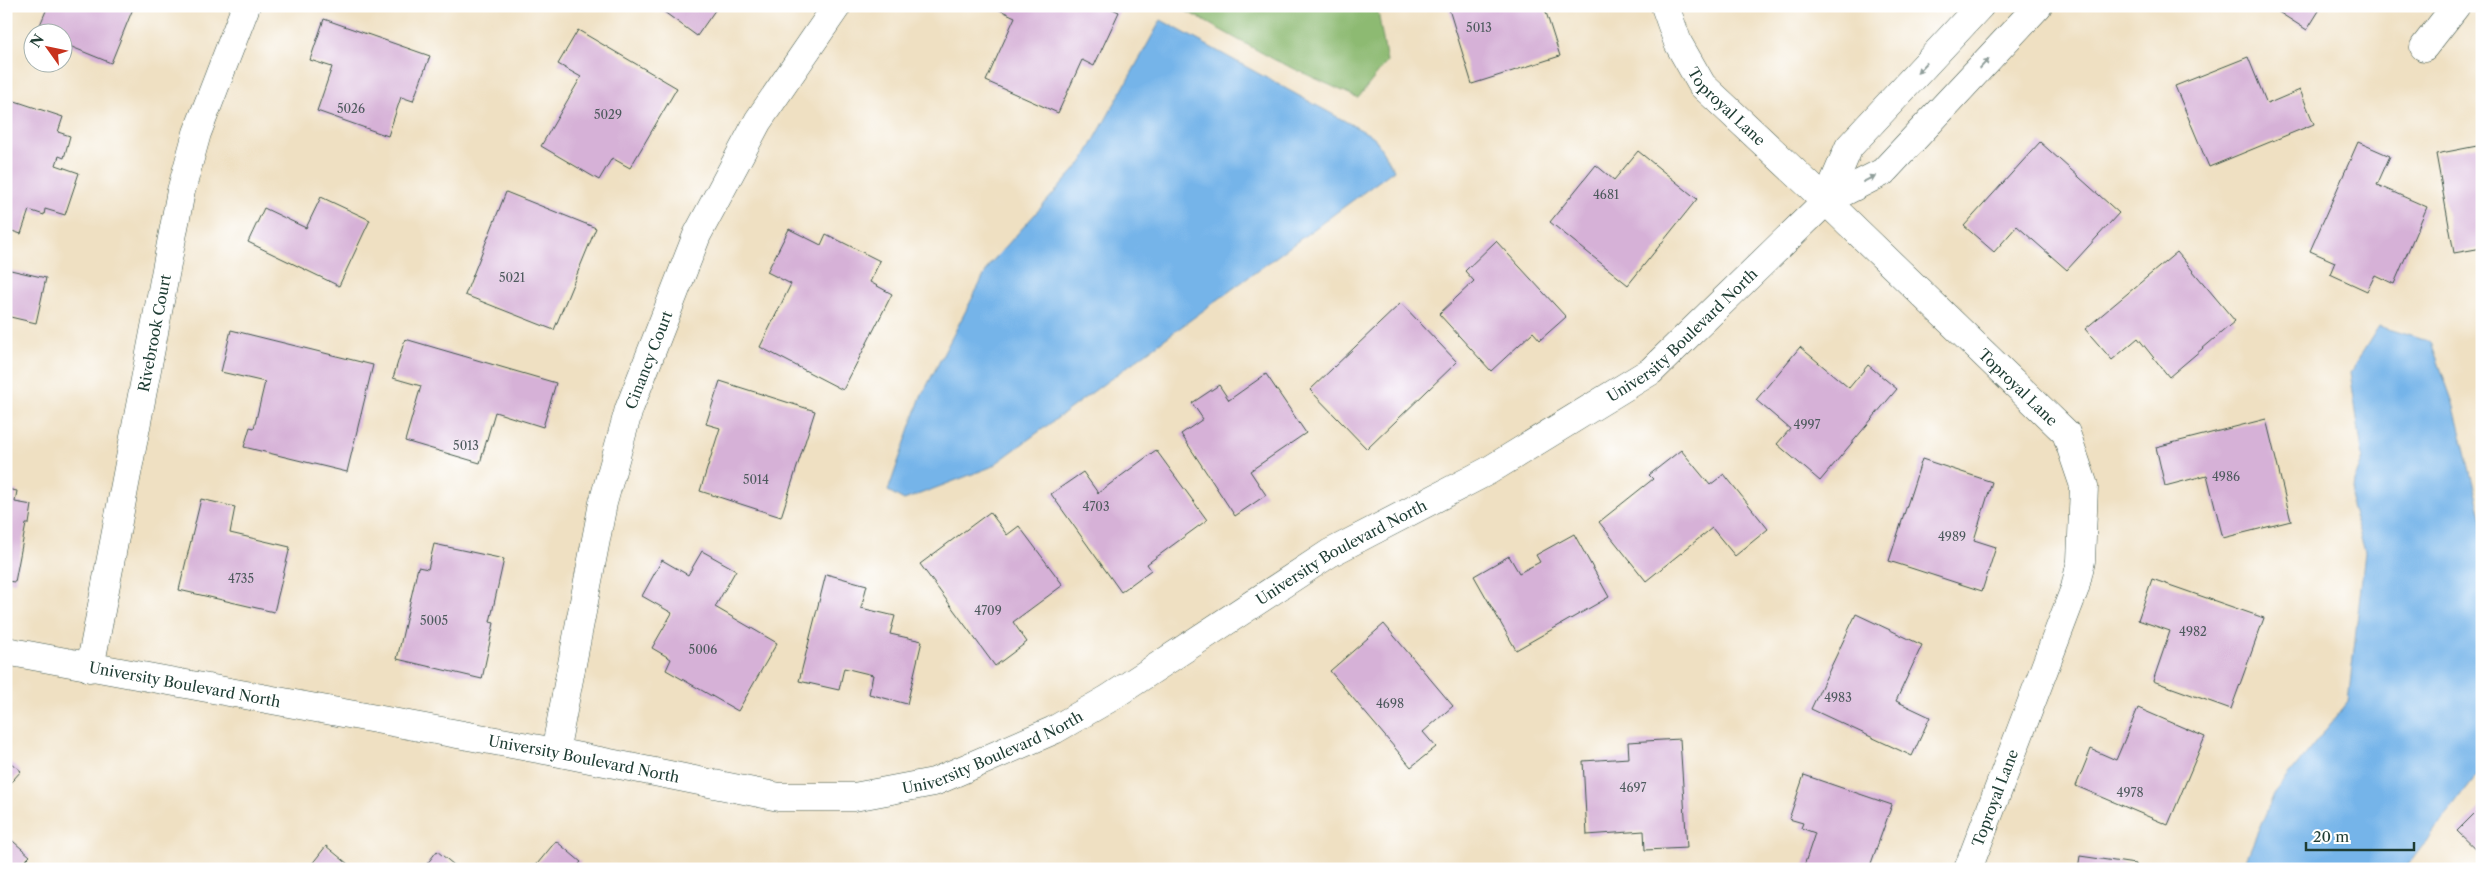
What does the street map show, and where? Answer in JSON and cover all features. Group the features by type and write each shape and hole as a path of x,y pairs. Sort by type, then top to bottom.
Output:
{"street":[{"name":"Rivebrook Court","path":"90,668 182,191 197,133 246,6"},
{"name":"Cinancy Court","path":"555,752 603,503 629,409 697,235 758,121 838,6"},
{"name":"Toproyal Lane","path":"1665,6 1678,43 1702,85 1826,201 2066,433 2084,486 2082,561 2075,588 1968,869"},
{"name":"University Boulevard North","path":"1826,201 1849,147 1980,6"},
{"name":"University Boulevard North","path":"6,651 90,668 555,752 779,797 854,797 934,782 1054,730 1092,708 1330,553 1488,471 1651,371 1826,201 1883,172 2038,6"},
{"path":"2424,47 2456,6"}],"green space":[{"path":"1177,6 1377,6 1387,62 1358,98 1275,60"}],"water":[{"path":"1161,20 1374,137 1394,170 991,467 904,500 888,491 920,399 990,264 1082,162"},
{"path":"2379,326 2431,342 2453,403 2482,520 2482,768 2405,869 2242,869 2274,794 2348,702 2365,551 2351,507 2354,481 2363,458 2350,372"}],"building":[{"path":"48,6 134,6 111,63 72,47 72,22 41,22"},
{"path":"656,6 718,6 697,36"},
{"path":"991,6 1106,6 1119,12 1094,66 1082,60 1058,113 986,81 1015,17"},
{"path":"1448,6 1544,6 1560,56 1472,84"},
{"path":"2269,6 2322,6 2307,30"},
{"path":"324,19 430,56 413,101 401,97 388,136 317,111 332,67 310,60"},
{"path":"578,30 677,88 630,168 612,158 599,180 541,146 581,77 558,64"},
{"path":"2248,57 2267,104 2300,90 2314,124 2209,167 2175,86"},
{"path":"6,98 63,117 58,132 70,136 64,158 59,156 56,165 79,173 65,215 45,209 44,215 29,210 21,234 6,229"},
{"path":"2040,142 2119,213 2067,270 2017,226 1994,252 1964,226"},
{"path":"2358,142 2390,156 2377,185 2427,207 2394,284 2375,275 2367,291 2330,274 2335,262 2310,251"},
{"path":"2477,146 2482,164 2482,248 2454,253 2436,154"},
{"path":"1638,151 1697,199 1628,285 1550,222 1596,165 1614,180"},
{"path":"506,192 596,228 554,330 465,295"},
{"path":"321,197 370,220 339,286 248,242 264,208 306,228"},
{"path":"789,229 821,245 826,234 880,261 870,282 892,294 843,390 760,347 791,284 767,272"},
{"path":"1496,241 1566,317 1540,340 1533,332 1491,371 1439,314 1474,281 1465,271"},
{"path":"2177,252 2235,321 2169,377 2138,338 2112,360 2085,329"},
{"path":"6,269 46,278 36,323 6,316"},
{"path":"1401,303 1457,362 1367,449 1310,390"},
{"path":"231,330 373,365 347,472 244,447 250,427 254,428 265,382 221,372"},
{"path":"405,339 556,383 543,427 495,412 480,463 405,441 421,386 393,378"},
{"path":"1800,347 1849,388 1868,365 1897,389 1820,481 1777,444 1790,429 1756,400"},
{"path":"1266,374 1306,433 1250,471 1266,495 1235,516 1181,434 1203,419 1192,403 1219,385 1229,400"},
{"path":"720,381 815,411 781,517 700,491 720,428 706,424"},
{"path":"2266,419 2291,521 2223,538 2207,475 2165,486 2156,447"},
{"path":"1156,450 1207,520 1147,564 1151,570 1121,592 1051,494 1083,472 1098,493"},
{"path":"1681,450 1710,485 1724,474 1768,529 1735,556 1712,528 1646,581 1599,522 1653,479 1649,475"},
{"path":"1922,459 1992,482 1974,540 1996,547 1982,591 1889,561"},
{"path":"6,489 17,491 15,502 32,505 29,524 26,524 15,582 6,581"},
{"path":"201,499 235,507 230,533 290,547 274,612 179,590"},
{"path":"990,512 1007,535 1019,526 1063,585 1013,622 1027,642 995,666 920,564"},
{"path":"1574,534 1609,597 1516,650 1474,576 1509,556 1519,573 1540,562 1536,555"},
{"path":"434,544 504,559 490,622 494,623 482,679 397,659 418,567 428,569"},
{"path":"702,551 736,570 715,607 777,643 738,711 666,670 671,659 652,648 672,613 642,596 662,560 688,575"},
{"path":"826,574 867,585 861,608 895,616 890,634 922,641 907,704 869,694 873,675 844,668 839,690 799,681"},
{"path":"2152,579 2264,618 2231,709 2153,681 2170,631 2138,620"},
{"path":"1856,614 1922,645 1896,701 1930,717 1912,756 1811,709"},
{"path":"1384,624 1453,706 1423,732 1436,747 1411,767 1330,671"},
{"path":"2138,708 2205,737 2168,825 2076,786 2091,749 2116,760"},
{"path":"1680,739 1687,848 1645,850 1644,831 1587,835 1583,761 1629,758 1628,742"},
{"path":"6,759 21,771 6,788"},
{"path":"1804,775 1892,805 1869,869 1803,869 1815,833 1801,828 1803,823 1789,819"},
{"path":"2482,806 2482,855 2457,831"},
{"path":"6,835 30,856 19,867 21,869 6,869"},
{"path":"556,841 581,862 575,869 533,869"},
{"path":"326,846 354,869 308,869"},
{"path":"437,851 459,869 423,869"},
{"path":"2080,856 2135,864 2135,869 2078,869"}]}
